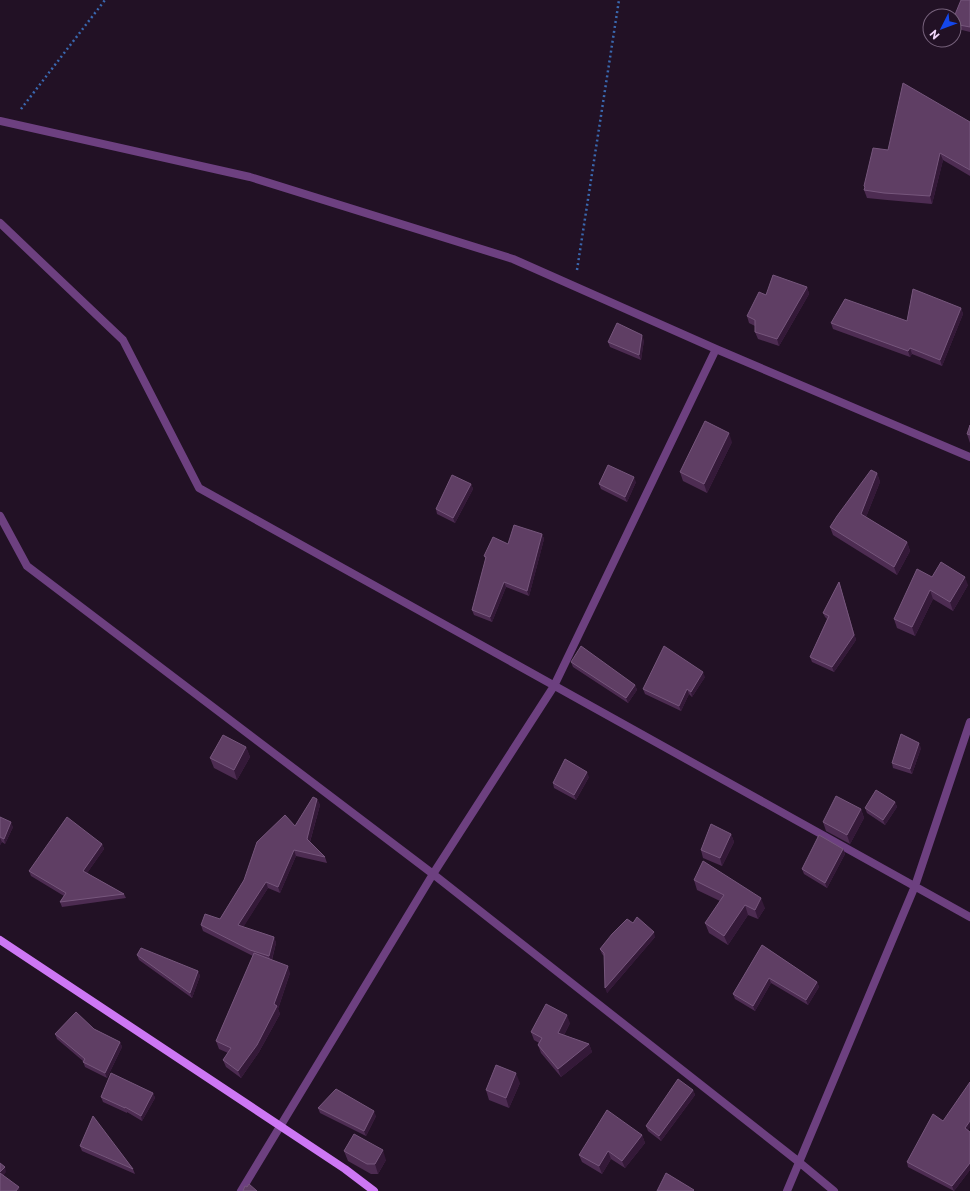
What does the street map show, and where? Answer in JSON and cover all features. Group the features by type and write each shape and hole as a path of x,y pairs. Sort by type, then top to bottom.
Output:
{"main road":[{"path":"0,940 345,1169 374,1191"}],"street":[{"path":"0,121 250,177 513,259 716,350 970,457"},
{"path":"0,223 123,340 199,488 970,917"},
{"path":"241,1191 433,874 554,686 716,350"},
{"path":"0,516 27,566 433,874 834,1191"},
{"path":"787,1191 915,886 970,722"}],"path":[{"path":"10,124 105,0"},
{"path":"574,286 619,0"}],"building":[{"path":"961,0 970,0 970,27 962,26 962,8 958,8"},
{"path":"903,83 970,122 970,170 940,153 930,196 864,190 873,148 888,150"},
{"path":"773,275 807,287 777,339 755,332 755,320 747,316 759,292 766,295"},
{"path":"913,289 961,308 940,360 910,348 908,351 831,323 845,299 907,321"},
{"path":"617,323 642,335 639,355 608,342"},
{"path":"705,421 729,433 704,484 680,472"},
{"path":"970,425 970,435 967,434"},
{"path":"608,465 634,477 625,497 599,484"},
{"path":"871,470 877,473 861,514 907,542 894,567 830,527"},
{"path":"452,475 471,484 453,518 436,509"},
{"path":"514,525 542,534 527,591 504,582 490,617 472,610 486,557 484,556 493,537 508,544"},
{"path":"941,562 965,577 950,602 930,590 912,627 894,619 917,569 932,577"},
{"path":"839,582 854,635 832,667 810,657 829,616 823,613"},
{"path":"581,646 635,685 626,698 571,662"},
{"path":"664,646 703,672 691,692 687,689 679,706 643,689"},
{"path":"901,734 919,743 910,769 892,763"},
{"path":"223,735 246,747 234,770 210,758"},
{"path":"565,759 587,772 574,795 553,783"},
{"path":"876,790 895,802 883,820 865,808"},
{"path":"836,796 861,809 847,835 823,822"},
{"path":"313,797 317,799 307,839 325,857 294,850 278,887 266,882 238,925 274,937 269,956 250,950 201,925 205,914 220,919 244,880 257,842 285,815 295,826"},
{"path":"0,817 11,822 4,839 0,837"},
{"path":"67,817 102,844 83,871 124,894 60,902 66,893 29,871"},
{"path":"711,824 731,834 720,858 701,850"},
{"path":"819,835 843,849 825,883 802,869"},
{"path":"703,861 761,898 755,910 745,905 724,936 705,923 724,895 694,880"},
{"path":"637,917 654,932 605,988 604,953 600,949 627,919 633,923"},
{"path":"762,945 817,982 806,1000 769,978 753,1006 733,994"},
{"path":"141,948 198,971 190,993 137,955"},
{"path":"254,953 288,966 274,1004 277,1006 257,1045 238,1071 223,1060 231,1048 216,1041"},
{"path":"546,1004 567,1015 558,1033 589,1044 558,1069 538,1045 542,1038 531,1032"},
{"path":"76,1012 94,1029 120,1042 105,1073 83,1062 85,1059 55,1034"},
{"path":"496,1065 516,1073 506,1098 486,1090"},
{"path":"111,1073 153,1093 141,1116 125,1107 101,1097"},
{"path":"678,1079 693,1090 659,1136 646,1126"},
{"path":"970,1082 970,1121 965,1128 970,1132 970,1163 952,1186 907,1162 933,1114 943,1121"},
{"path":"336,1089 374,1111 364,1131 318,1108"},
{"path":"607,1110 642,1135 622,1161 608,1151 599,1166 579,1155"},
{"path":"93,1116 133,1169 80,1146"},
{"path":"354,1134 383,1150 375,1164 367,1164 344,1151"},
{"path":"0,1163 5,1167 0,1172"},
{"path":"0,1173 19,1187 16,1191 0,1191"},
{"path":"666,1173 694,1190 657,1191"},
{"path":"249,1184 257,1191 243,1191 245,1186 247,1187"}]}
